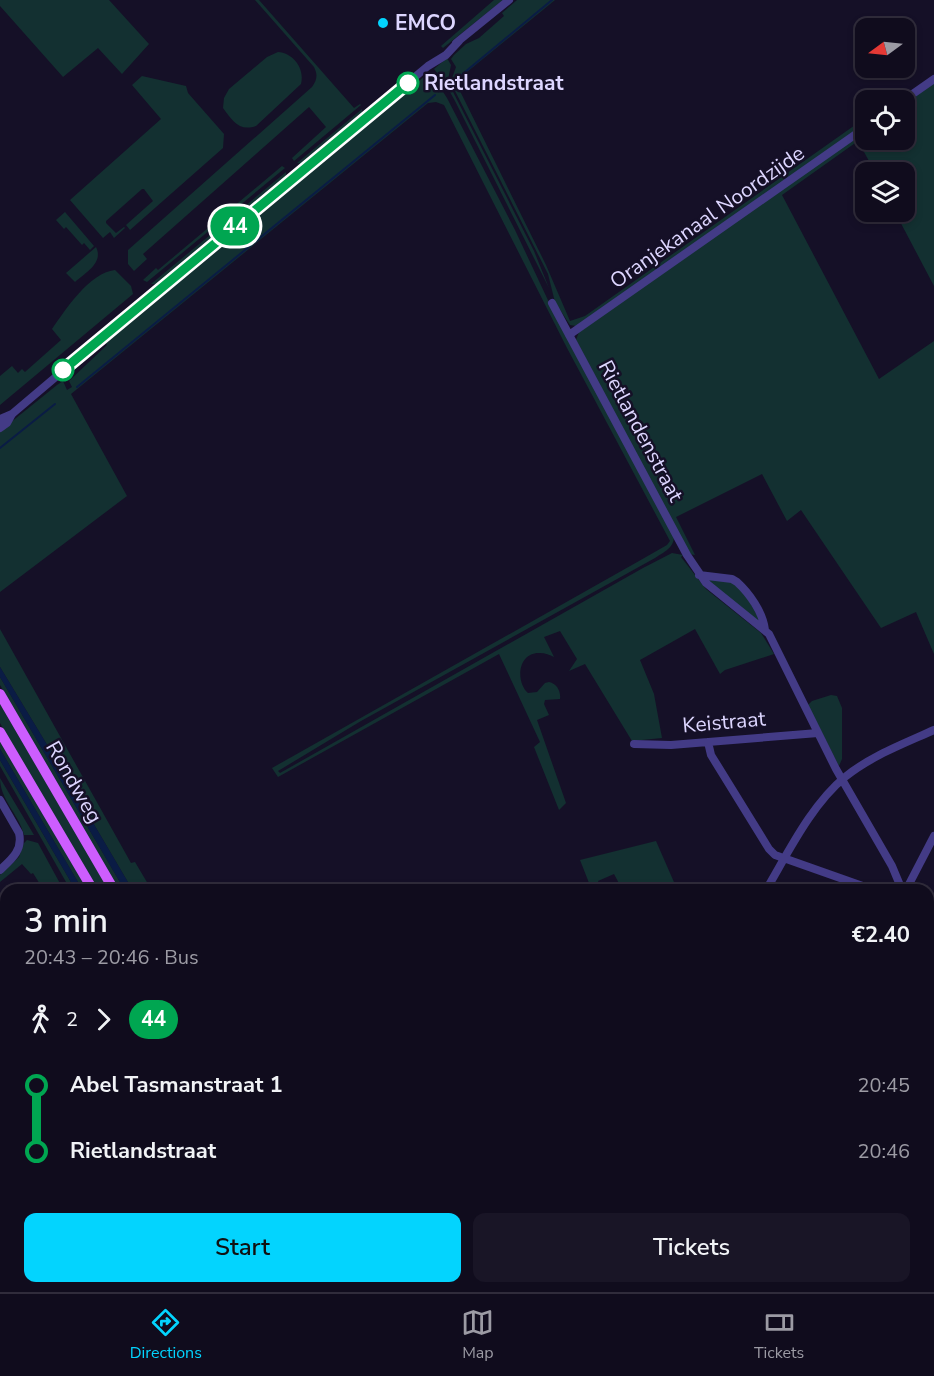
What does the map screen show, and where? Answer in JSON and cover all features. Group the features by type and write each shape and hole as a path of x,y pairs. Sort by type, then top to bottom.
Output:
{"main road":[{"name":"Rondweg","path":"0,694 111,884"},
{"name":"Rondweg","path":"0,732 89,884"}],"street":[{"path":"0,419 12,414 432,63 453,49 459,41 509,0"},
{"path":"915,92 934,79"},
{"name":"Oranjekanaal Noordzijde","path":"569,335 855,135"},
{"name":"Rietlandenstraat","path":"552,303 699,574 717,593 765,630 772,640 818,733 901,884"},
{"path":"0,428 7,423 12,414"},
{"name":"Rietlandenstraat","path":"699,574 732,579 737,582 757,608 765,630"},
{"path":"769,884 820,802 843,779 878,756 934,730"},
{"name":"Keistraat","path":"634,744 671,745 818,733"},
{"path":"708,742 711,755 769,849 775,855 857,884"},
{"path":"0,800 19,833 20,846 15,856 0,870"},
{"path":"907,884 934,836"}],"green space":[{"path":"0,0 109,0 149,44 122,74 98,48 63,77 0,6"},
{"path":"255,0 259,0 354,108 361,105 294,161 292,158 326,127 309,107 143,254 147,259 134,271 128,264 128,250 315,82 314,67"},
{"path":"494,0 503,0 443,48 441,46"},
{"path":"517,0 555,0 467,72 460,79 458,87 546,265 570,321 585,316 855,125 855,132 576,326 570,325 555,302 548,274 451,81 456,67 451,59 454,55 466,44 479,38 504,16 502,13"},
{"path":"278,52 288,55 297,62 301,72 301,84 256,126 245,127 236,124 223,108 224,98 229,89 267,57"},
{"path":"447,58 451,65 449,84 534,251 549,288 455,101 434,69"},
{"path":"430,72 447,98 515,230 554,313 674,536 674,540 668,549 655,558 361,721 278,771 280,773 643,568 672,553 683,555 681,557 706,589 761,633 774,654 725,670 720,674 695,629 640,660 654,694 662,738 632,741 585,664 569,671 577,659 560,631 544,637 554,657 540,653 527,657 523,662 520,675 521,682 528,693 537,692 549,682 558,688 560,693 560,699 545,700 544,704 549,715 537,720 566,803 559,810 534,747 540,742 499,654 278,777 272,768 639,561 670,541 567,348 444,105 436,102 428,103 71,394 127,496 0,592 0,431 63,381 67,390 72,387 69,381 107,345 104,341 108,337"},
{"path":"142,76 186,86 188,93 224,134 223,148 130,230 126,225 153,201 142,189 106,221 116,233 125,228 114,238 110,232 103,238 70,200 161,119 132,85"},
{"path":"934,81 934,286 900,222 915,222 915,162 870,162 863,150 915,150 915,95"},
{"path":"362,109 362,115 303,164 297,163"},
{"path":"855,136 855,143 782,195 879,379 934,341 934,654 916,612 881,628 801,510 787,521 762,474 676,517 695,555 689,554 576,340 579,332"},
{"path":"282,166 285,168 147,282 143,280 156,268 158,270"},
{"path":"286,172 286,178 158,284 151,284"},
{"path":"65,212 94,246 90,250 56,220"},
{"path":"96,247 98,258 96,263 75,282 66,273"},
{"path":"115,270 131,286 133,294 0,405 0,376 12,366 18,373 22,369 25,372 61,340 52,329 71,302 96,278"},
{"path":"705,577 729,580 744,591 761,623 718,590"},
{"path":"0,629 131,863 135,862 148,884 129,884 0,667"},
{"path":"0,677 121,884 115,884 0,685"},
{"path":"831,695 837,696 842,708 842,759 839,766 808,705 812,701"},
{"path":"0,704 106,884 94,884 0,723"},
{"path":"0,741 84,884 79,884 0,749"},
{"path":"0,760 72,884 67,884 0,766"},
{"path":"0,778 34,835 24,835 3,793"},
{"path":"27,840 38,843 60,884 40,884 33,873 31,874 22,864 0,882 0,875 19,857"},
{"path":"656,841 675,884 619,884 614,874 598,881 599,884 589,884 580,860"}],"water":[{"path":"0,667 129,884 121,884 0,677"},
{"path":"0,749 79,884 72,884 0,760"}],"waterway":[{"path":"459,77 552,0"},
{"path":"77,387 435,95"},
{"path":"0,448 55,404"}],"bus line":[{"name":"44","path":"63,370 408,83"}],"place":[{"name":"EMCO","path":"383,23"},
{"name":"Rietlandstraat","path":"408,83"}]}
